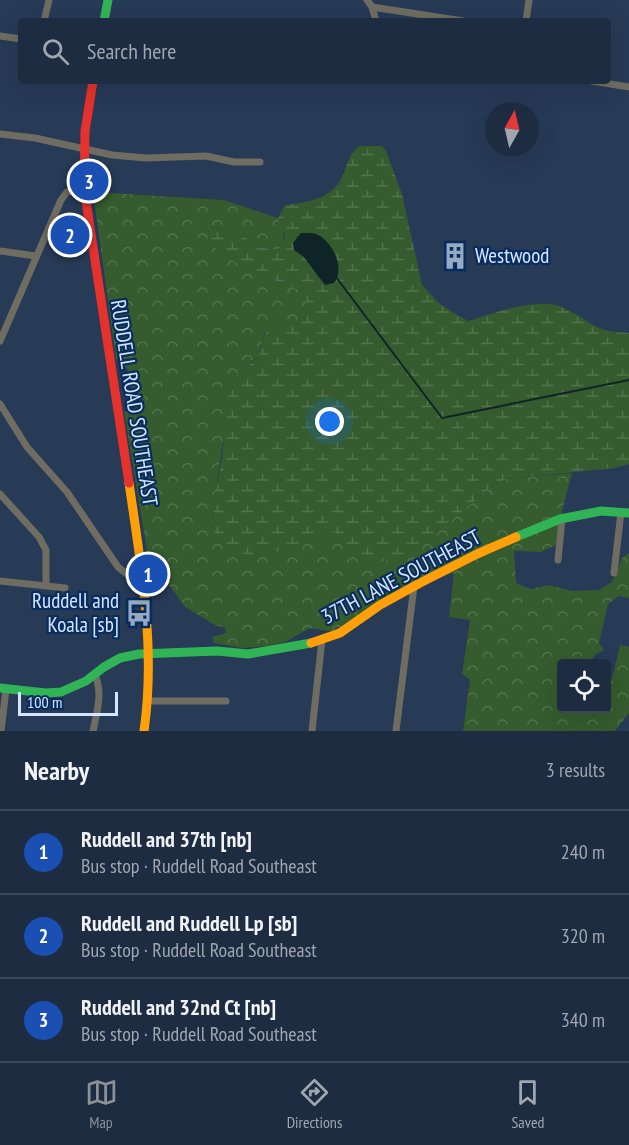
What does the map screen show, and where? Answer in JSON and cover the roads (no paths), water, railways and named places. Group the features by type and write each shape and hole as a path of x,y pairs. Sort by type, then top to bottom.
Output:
{"main road":[{"path":"105,18 108,0"},
{"name":"RUDDELL ROAD SOUTHEAST","path":"93,84 84,150 84,188 148,620 149,701 144,731"},
{"name":"37TH LANE SOUTHEAST","path":"3,688 46,693 61,692 86,681 120,658 150,653 228,651 248,654 309,644 339,633 380,605 477,554 562,519 601,512 625,512"}],"street":[{"path":"46,18 49,0"},
{"path":"526,18 529,0"},
{"path":"375,18 370,3 448,18"},
{"path":"0,36 18,39"},
{"path":"610,84 629,87"},
{"path":"0,134 35,138 84,150 135,158 206,156 234,162 260,162"},
{"path":"0,341 64,194 84,188"},
{"path":"0,251 36,256"},
{"path":"0,404 27,447 67,492 118,567 128,575 143,576"},
{"path":"0,494 39,537 46,550 46,586"},
{"path":"614,573 625,512"},
{"path":"558,560 562,519"},
{"path":"0,582 65,588"},
{"path":"396,731 414,586"},
{"path":"312,731 322,640"},
{"path":"93,731 100,693 95,675"},
{"path":"1,731 3,688"},
{"path":"149,701 226,701"}],"waterway":[{"path":"336,277 442,418 629,380"}],"place":[{"name":"Ruddell and 32nd Ct [nb]","path":"89,181"},
{"name":"Ruddell and Ruddell Lp [sb]","path":"70,235"},
{"name":"Westwood","path":"455,256"},
{"name":"Ruddell and 37th [nb]","path":"148,574"},
{"name":"Ruddell and Koala [sb]","path":"139,613"}]}
